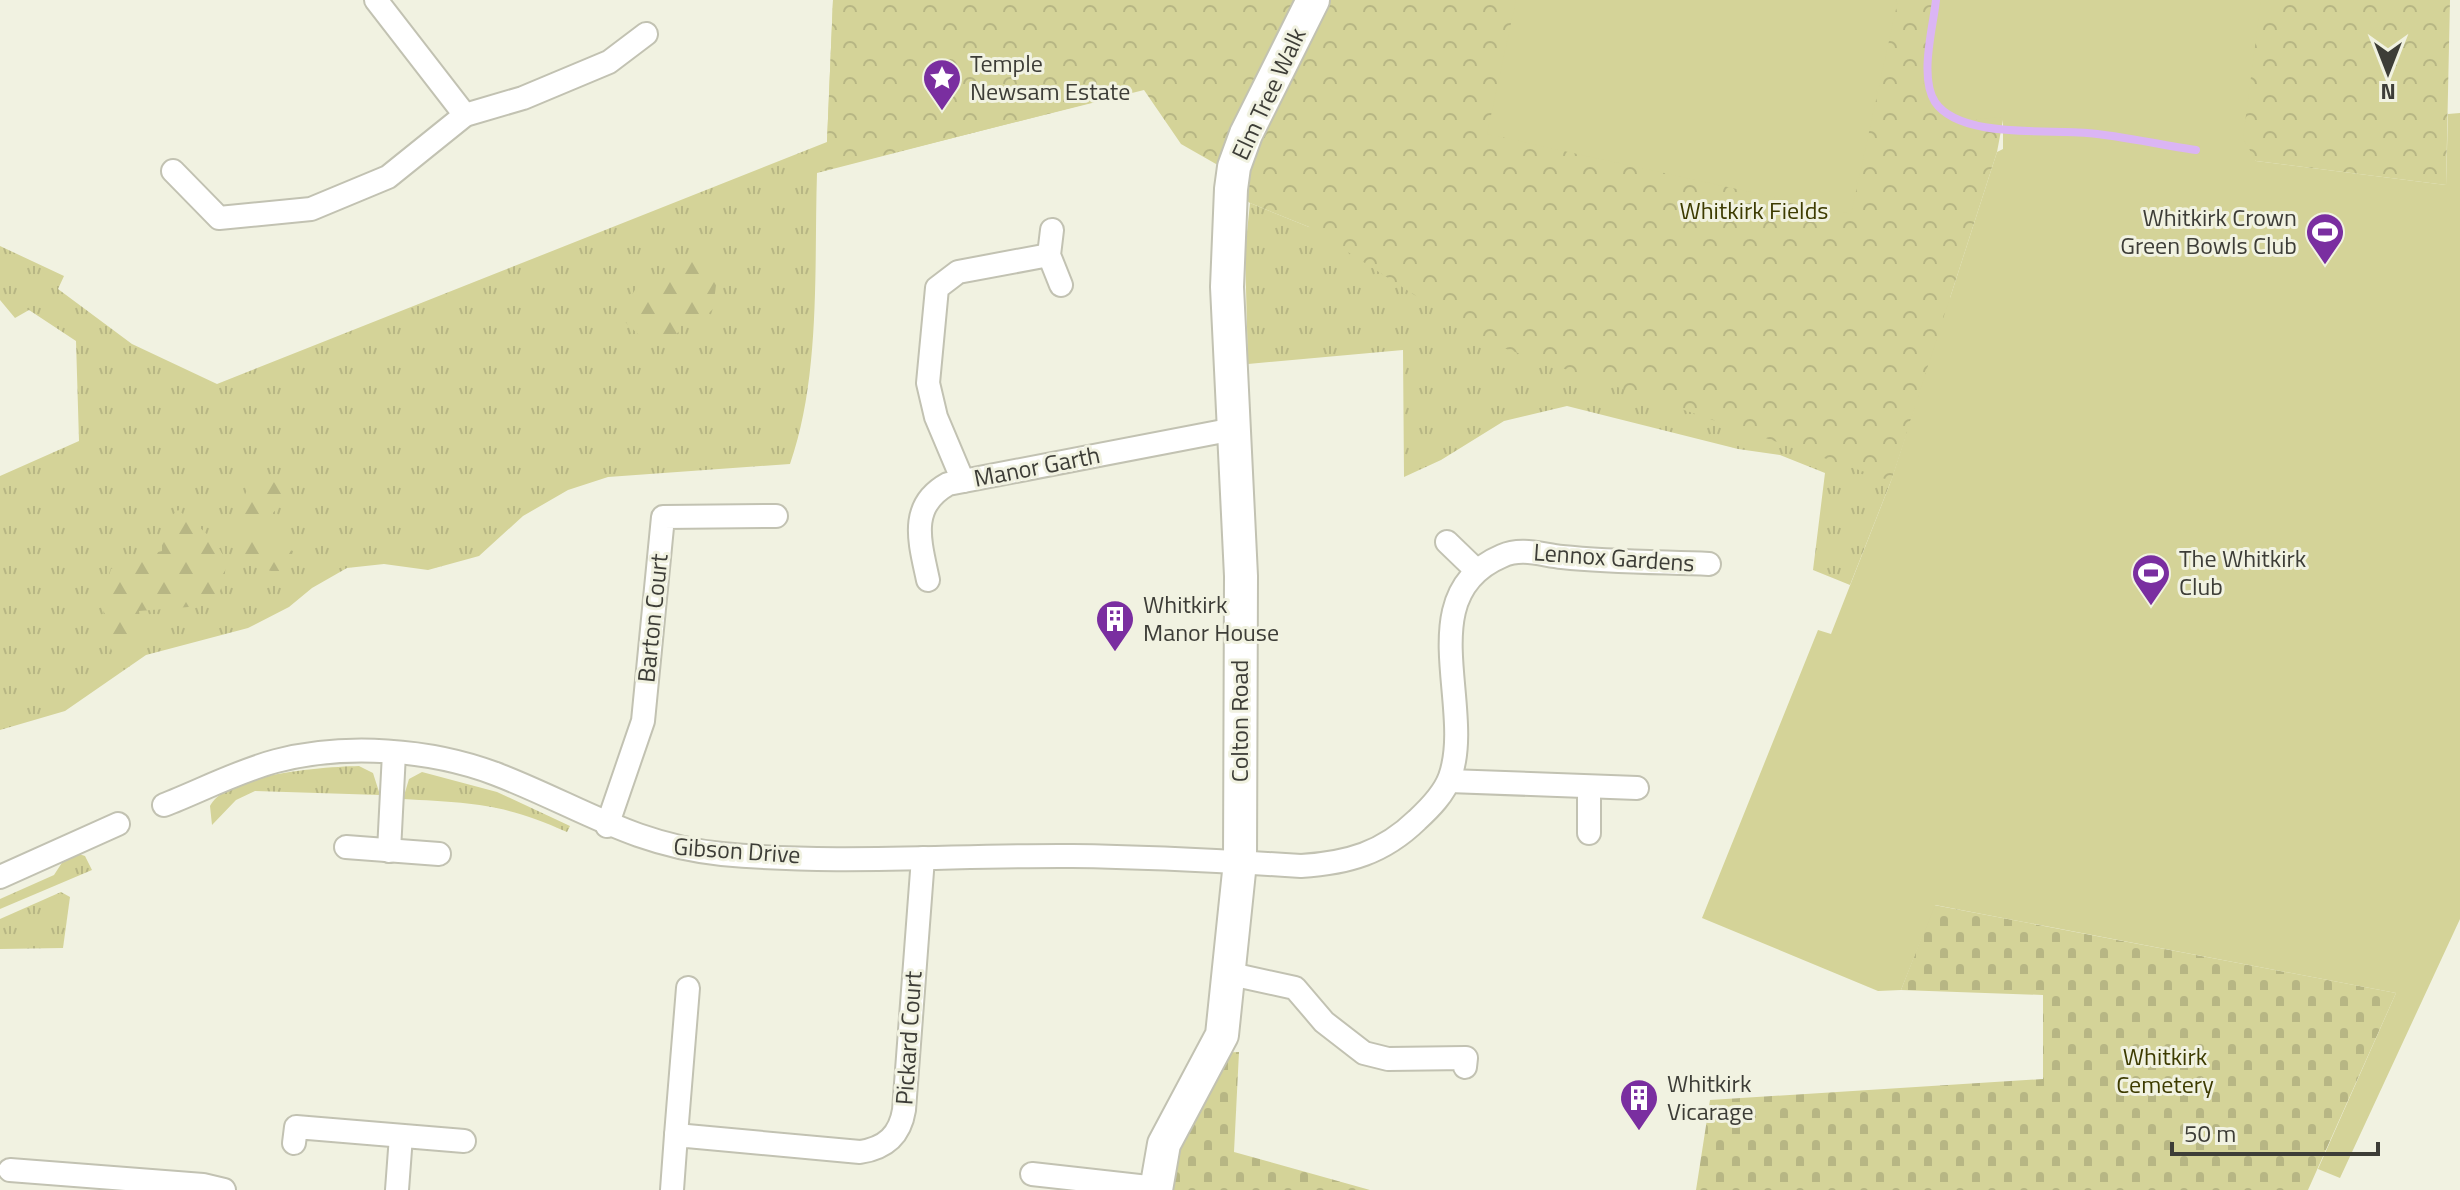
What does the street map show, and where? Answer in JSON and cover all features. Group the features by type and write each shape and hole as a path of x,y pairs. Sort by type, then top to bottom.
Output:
{"street":[{"path":"376,0 465,115"},
{"name":"Elm Tree Walk","path":"1231,189 1234,167 1246,134 1313,0"},
{"path":"173,171 219,218 311,209 388,177 465,115 523,98 609,62 646,34"},
{"name":"Colton Road","path":"1156,1189 1164,1144 1222,1035 1231,974 1240,862 1241,576 1227,287 1231,189"},
{"path":"1052,230 1049,255 1061,285"},
{"path":"963,481 936,417 928,383 937,288 958,272 1049,255"},
{"name":"Manor Garth","path":"928,580 918,527 920,513 936,490 963,481 1234,429"},
{"name":"Barton Court","path":"607,826 643,721 663,517 776,516"},
{"path":"1240,862 1301,866 1366,857 1405,832 1432,805 1449,781 1458,738 1450,634 1457,599 1476,570 1447,542"},
{"name":"Lennox Gardens","path":"1476,570 1503,555 1533,552 1561,557 1709,564"},
{"name":"Gibson Drive","path":"164,805 275,761 325,752 394,753 457,762 496,774 607,826 660,845 722,854 923,858 1073,856 1240,862"},
{"path":"389,851 394,753"},
{"path":"1449,781 1637,788"},
{"path":"1589,787 1589,833"},
{"path":"0,877 118,824"},
{"path":"346,847 439,854"},
{"name":"Pickard Court","path":"676,1135 860,1152 874,1150 895,1135 904,1110 923,858"},
{"path":"1231,974 1295,988 1333,1031 1364,1053 1388,1059 1466,1058 1465,1067"},
{"path":"672,1190 688,988"},
{"path":"294,1143 296,1127 464,1141"},
{"path":"397,1190 401,1136"},
{"path":"10,1170 92,1184 203,1185 224,1190"},
{"path":"1032,1174 1156,1189"}],"green space":[{"path":"833,0 1144,89 817,173 811,358 800,430 790,464 608,477 568,490 523,516 479,556 428,570 384,564 347,568 312,588 289,607 248,628 146,655 65,711 0,730 0,476 79,441 76,341 29,310 15,318 0,300 0,246 64,276 58,289 132,344 217,384 827,142"},
{"name":"Whitkirk Fields","path":"833,0 2450,0 2446,185 2256,161 2247,152 2006,104 1997,152 1891,481 1489,343 1309,227 1250,203 1231,189 1223,168 1181,144 1144,90 817,172 827,142"},
{"path":"1516,0 1898,0 1851,214 1487,134"},
{"name":"The Whitkirk Club","path":"1932,0 2261,0 2243,138 2256,161 2446,185 2448,114 2460,113 2460,919 2340,1178 2318,1169 2396,993 1935,905 1901,990 1878,991 1702,918 1818,630 1831,634 1891,481 1997,152 2003,149 2003,117 1978,119 1968,125 1929,103 1923,83"},
{"path":"1250,203 1309,227 1952,298 1891,481 1850,585 1813,570 1825,473 1780,455 1738,449 1567,406 1504,421 1441,460 1404,477 1403,350 1248,364 1245,251"},
{"path":"699,253 718,269 713,309 697,324 680,317 680,330 667,345 642,338 619,316 641,280 664,274 678,255"},
{"path":"252,478 273,480 286,499 270,516 264,541 293,551 287,571 271,571 242,563 239,520"},
{"path":"178,510 204,531 221,551 225,574 221,588 213,605 139,611 142,632 136,651 115,656 104,624 111,569 130,559 162,551 162,525"},
{"path":"359,766 373,773 380,795 255,791 236,800 212,825 210,806 220,795 236,786 278,774"},
{"path":"422,772 497,792 570,826 567,832 524,815 486,806 403,799 409,779"},
{"path":"76,853 85,856 92,870 0,909 0,899 54,875 65,858"},
{"path":"61,892 70,897 63,948 0,949 0,919"},
{"name":"Whitkirk Cemetery","path":"1934,905 2396,993 2308,1190 1696,1190 1710,1100 2043,1079 2043,995 1901,990"},
{"path":"1239,1052 1234,1152 1370,1190 1156,1190 1213,1053"}],"waterway":[{"path":"1936,0 1928,52 1928,79 1935,102 1947,114 1984,127 2101,134 2196,150"}],"place":[{"name":"Temple Newsam Estate","path":"942,112"},
{"name":"Whitkirk Crown Green Bowls Club","path":"2325,266"},
{"name":"The Whitkirk Club","path":"2151,607"},
{"name":"Whitkirk Manor House","path":"1115,653"},
{"name":"Whitkirk Vicarage","path":"1639,1132"}]}
